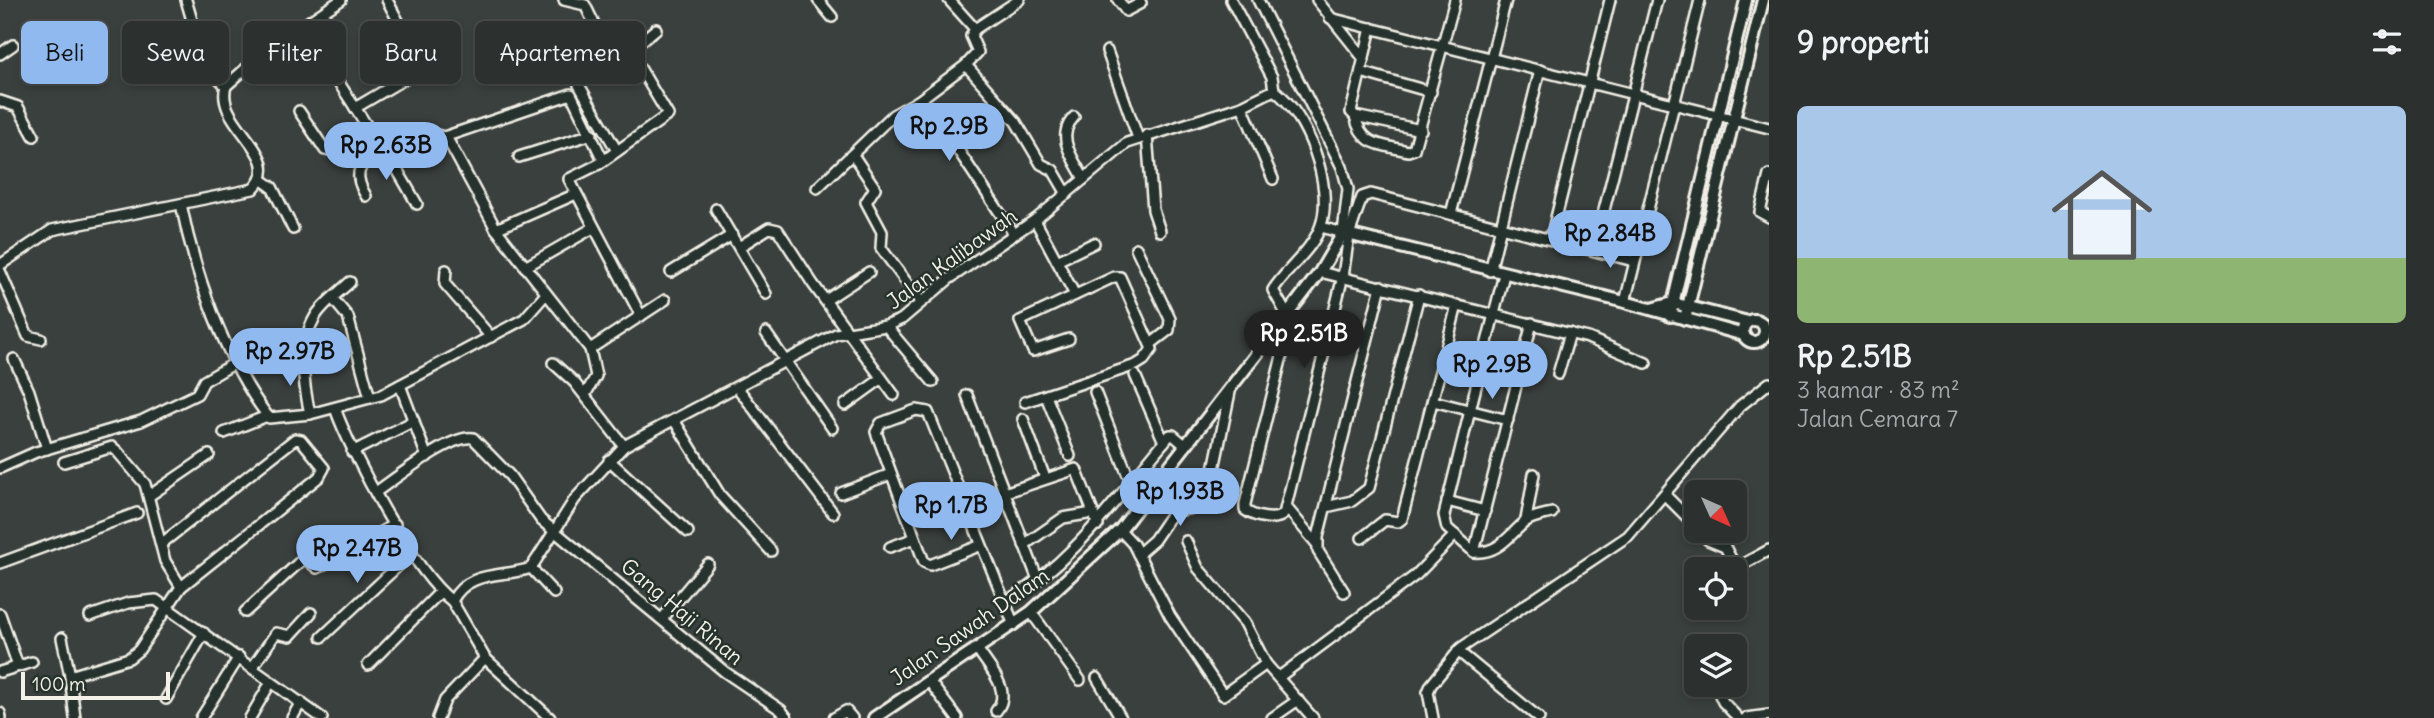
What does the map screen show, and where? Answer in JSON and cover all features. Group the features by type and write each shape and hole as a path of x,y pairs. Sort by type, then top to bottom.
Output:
{"street":[{"path":"187,0 202,53 211,73 226,86"},
{"path":"387,0 398,21"},
{"path":"564,0 584,5 592,21"},
{"path":"818,0 832,17"},
{"path":"949,0 975,29"},
{"path":"817,188 893,115 918,101 966,65 978,52 971,36 975,29 1019,0"},
{"path":"1118,0 1126,10 1141,3"},
{"path":"1231,0 1272,77 1274,90 1290,105 1322,168 1326,189 1324,228 1274,288 1273,294 1283,304 1287,315 1287,336 1244,508 1254,515 1280,518 1286,507 1343,276 1343,233 1348,189 1342,167 1258,0"},
{"path":"1317,0 1364,59"},
{"path":"1451,214 1506,0"},
{"path":"1551,238 1610,0"},
{"path":"1594,250 1657,0"},
{"path":"1625,302 1700,0"},
{"path":"1671,316 1746,0"},
{"path":"1685,319 1763,0"},
{"path":"309,21 337,1"},
{"path":"1371,28 1352,107 1358,132 1365,139 1408,151 1418,145 1444,47 1453,1"},
{"path":"1330,18 1769,128"},
{"path":"645,38 656,29"},
{"path":"0,54 13,45"},
{"path":"1107,51 1142,136 1153,210 1160,231"},
{"path":"966,65 1016,122 1041,164 1053,170 1067,194"},
{"path":"1491,265 1540,70"},
{"path":"0,265 52,230 253,189 262,180 265,171 259,154 229,112 223,95 226,86 243,71"},
{"path":"1361,72 1431,92"},
{"path":"640,316 593,228 570,177 603,160 668,114 645,76"},
{"path":"339,84 417,204"},
{"path":"355,108 396,84"},
{"path":"579,84 617,150"},
{"name":"Jalan Kalibawah","path":"531,568 575,499 624,446 846,330 886,326 902,319 921,302 1035,220 1113,152 1142,136 1242,106 1274,90"},
{"path":"381,145 394,148 432,135 444,137 567,93 575,98 603,160"},
{"path":"0,101 18,107 34,136"},
{"path":"918,101 948,135 1000,210 1013,234"},
{"path":"1242,106 1273,179"},
{"path":"299,111 325,150 351,132 368,158"},
{"path":"1355,116 1421,130"},
{"path":"1074,117 1065,126 1064,135 1083,179"},
{"path":"519,157 592,134"},
{"path":"444,137 470,176 496,229 590,349 596,376 585,395"},
{"path":"366,196 357,180 358,172 381,145"},
{"path":"853,155 875,188 866,202 881,232 883,251 921,302"},
{"path":"1769,175 1760,212 1769,217"},
{"path":"262,180 272,187 293,229"},
{"path":"496,229 576,194"},
{"path":"1343,233 1362,197 1367,194 1551,238 1634,261"},
{"path":"181,204 196,267 219,328 267,416 275,419 335,408 370,398 400,385 524,319 546,294"},
{"path":"716,209 766,294"},
{"path":"1035,220 1075,295"},
{"path":"525,267 593,228"},
{"path":"740,247 769,228 778,230 894,396"},
{"path":"1324,228 1491,265 1504,274 1651,309 1744,335 1751,342 1757,342 1767,335 1762,324 1688,306 1673,303 1651,309"},
{"name":"Jalan Sawah Dalam","path":"874,718 888,714 929,681 1031,612 1120,530 1185,445 1230,392 1320,271 1343,233"},
{"path":"671,272 732,234"},
{"path":"1057,261 1094,243"},
{"path":"1136,248 1170,319 1169,330 1152,343"},
{"path":"446,270 445,284 491,337"},
{"path":"0,271 28,336 41,339"},
{"path":"1320,271 1570,333 1617,348 1646,363"},
{"path":"826,300 869,272"},
{"path":"1504,274 1443,522 1474,552 1487,552 1504,543 1526,520 1552,513"},
{"path":"1025,402 1136,365 1150,354 1152,343 1120,277 1114,276 1023,318 1019,325 1034,351 1069,339"},
{"path":"310,414 304,384 304,345 315,315 350,282"},
{"path":"1317,544 1381,286"},
{"path":"1326,507 1352,501 1369,488 1419,295"},
{"path":"333,299 348,317 370,398"},
{"path":"590,349 665,300"},
{"path":"1362,538 1385,520 1398,522 1402,519 1457,305"},
{"path":"1744,335 1748,322"},
{"path":"1474,552 1532,323"},
{"path":"886,326 933,382"},
{"path":"766,333 783,362 832,428"},
{"path":"1558,374 1570,333"},
{"path":"14,359 29,391 47,449"},
{"path":"0,468 47,449 141,421 197,394 204,380 237,362"},
{"path":"553,363 585,395 624,446"},
{"path":"1135,375 1164,442"},
{"path":"845,405 881,379"},
{"path":"1433,718 1428,692 1458,651 1482,632 1629,536 1740,406 1769,383"},
{"path":"376,492 427,457 400,385"},
{"path":"737,387 834,513"},
{"path":"1095,392 1132,483"},
{"path":"1139,554 1154,540 1173,512 1203,506 1208,498 1230,392"},
{"path":"967,395 1038,580"},
{"path":"1046,396 1070,456"},
{"path":"1433,401 1508,420"},
{"path":"335,408 352,452 412,553 440,592 452,601 485,658 550,718"},
{"path":"979,546 927,565 891,474 877,427 922,409 928,412 979,546 1013,623"},
{"path":"224,433 267,416"},
{"path":"674,419 720,495 771,551"},
{"path":"1023,419 1045,478"},
{"path":"352,452 414,421"},
{"path":"1004,606 1038,580 1098,526 1170,436 1175,436 1185,445"},
{"name":"Gang Haji Rinan","path":"427,457 466,437 473,438 510,476 541,520 725,672 781,710 787,718"},
{"path":"70,676 130,658 139,650 174,596 319,477 324,468 301,440 295,439 161,544"},
{"path":"64,462 112,447 141,476 149,496 174,596 204,633 254,666 271,682 322,718"},
{"path":"149,496 209,455"},
{"path":"609,460 688,533"},
{"path":"967,514 1045,478 1076,469 1098,526"},
{"path":"841,493 891,474"},
{"path":"1526,520 1534,474"},
{"path":"1665,495 1684,514"},
{"path":"1447,501 1485,511"},
{"path":"1286,507 1317,544 1344,592"},
{"path":"0,563 137,513"},
{"path":"1024,545 1063,518 1093,513"},
{"path":"245,612 304,558 317,568 395,524"},
{"path":"1120,530 1139,554 1170,616 1223,695 1266,664"},
{"path":"1279,677 1416,575 1455,535"},
{"path":"890,547 915,538"},
{"path":"1186,541 1198,568 1245,623 1266,664 1313,718"},
{"path":"1715,543 1725,547 1736,568 1769,550"},
{"path":"322,637 412,553"},
{"path":"662,619 708,564"},
{"path":"452,601 464,586 478,578 531,568 554,593"},
{"path":"368,665 440,592"},
{"path":"90,616 146,600 174,596"},
{"path":"1031,612 1080,680"},
{"path":"254,666 276,633 290,636 311,613"},
{"path":"0,614 18,666"},
{"path":"166,699 204,633"},
{"path":"62,638 75,718"},
{"path":"978,650 1004,692 1003,702 996,711"},
{"path":"1458,651 1539,718"},
{"path":"201,718 239,657"},
{"path":"438,718 445,701 485,658"},
{"path":"0,672 32,662"},
{"path":"1097,678 1121,718"},
{"path":"929,681 957,718"},
{"path":"250,718 271,682"},
{"path":"1721,697 1738,718"},
{"path":"1272,718 1298,699"},
{"path":"292,718 300,702"},
{"path":"0,712 1,718"},
{"path":"834,718 850,715"},
{"path":"1746,718 1769,715"}]}
